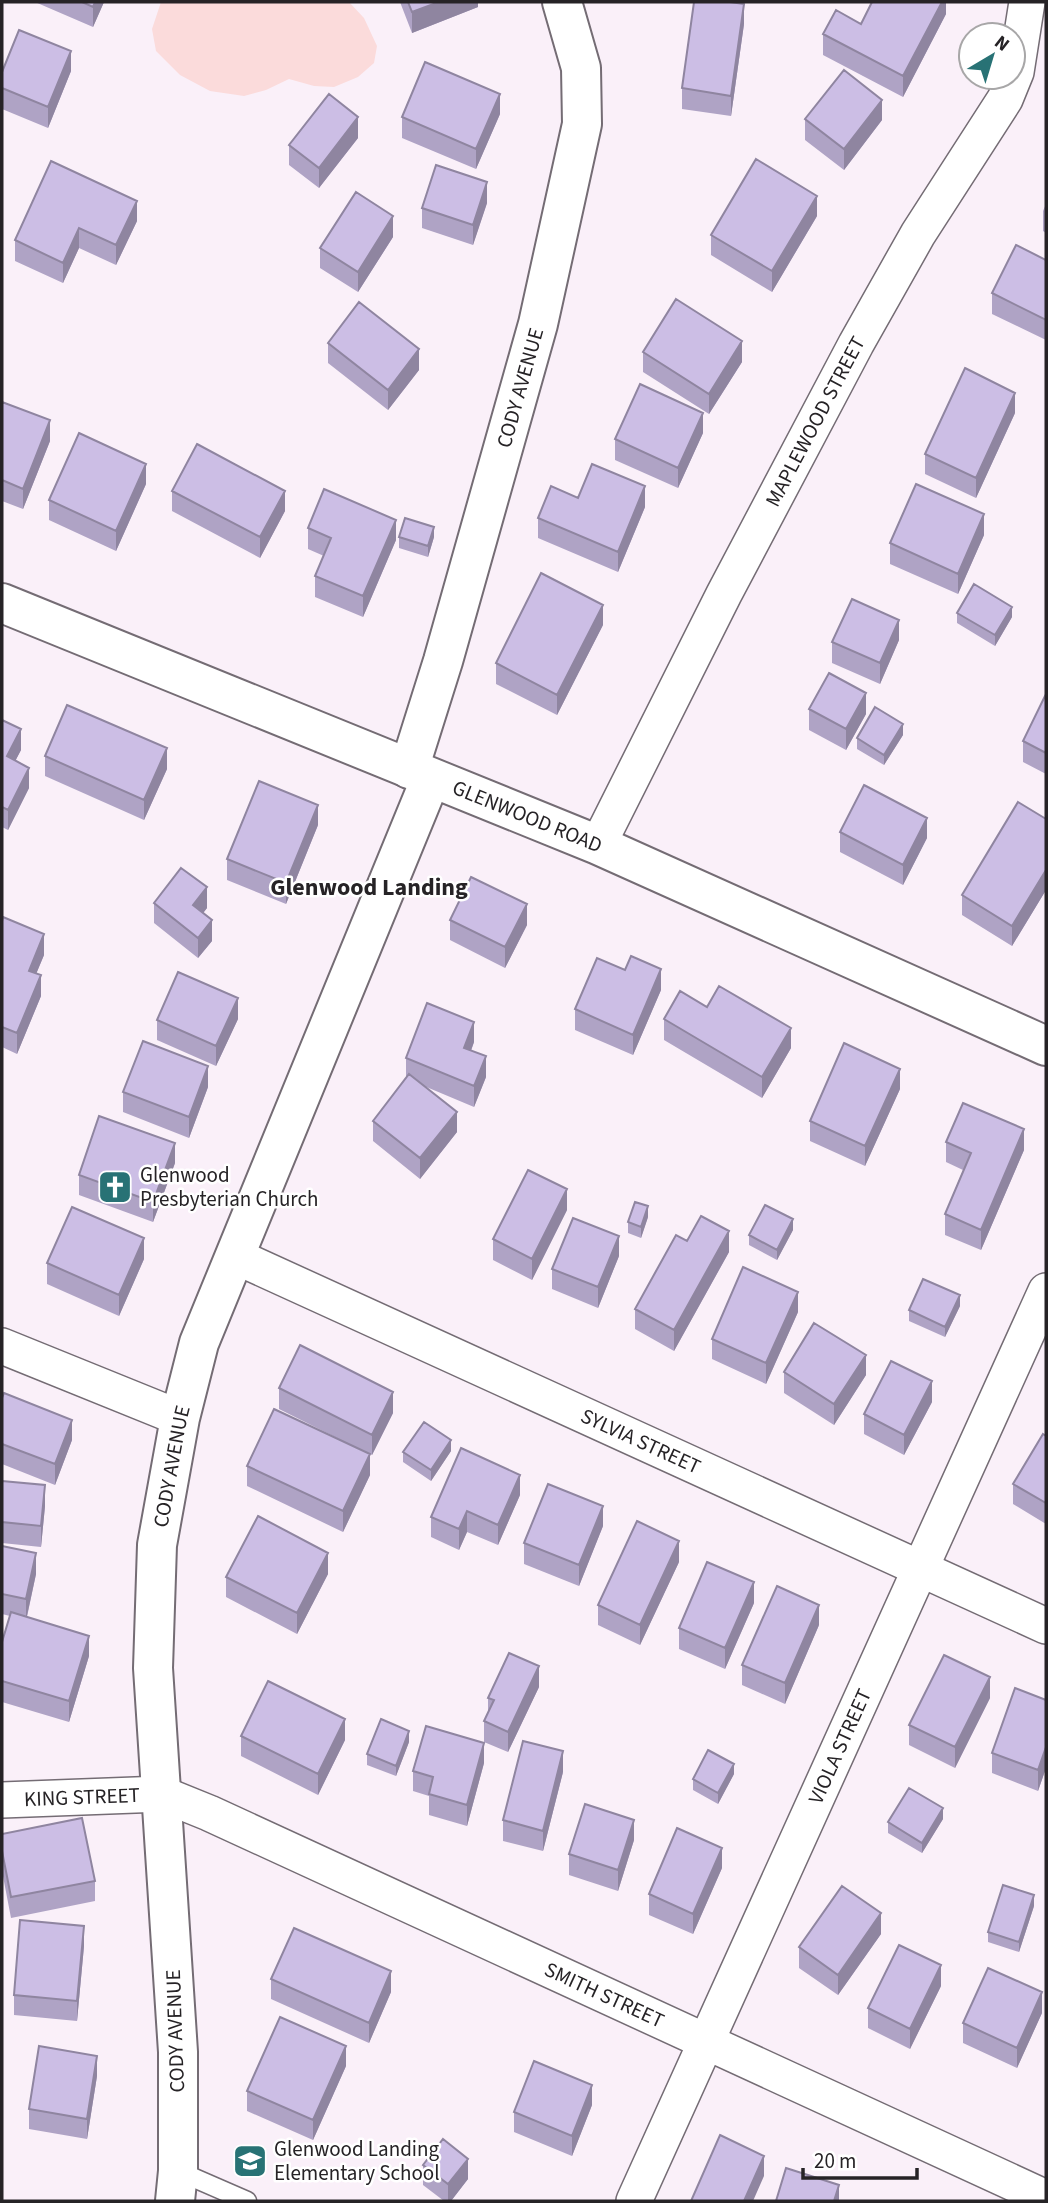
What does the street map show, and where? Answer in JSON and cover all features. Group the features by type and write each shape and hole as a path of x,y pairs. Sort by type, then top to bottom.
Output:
{"street":[{"name":"CODY AVENUE","path":"176,2186 178,2052 153,1668 157,1545 180,1418 199,1343 420,774 443,661 538,324 582,124 581,68 562,2"},
{"name":"MAPLEWOOD STREET","path":"598,845 724,594 856,344 918,234 1005,99 1016,72 1027,2"},
{"name":"GLENWOOD ROAD","path":"2,603 598,845 1046,1046"},
{"name":"SYLVIA STREET","path":"234,1256 1046,1626"},
{"name":"VIOLA STREET","path":"634,2201 1046,1291"},
{"path":"2,1346 180,1418"},
{"name":"KING STREET","path":"2,1800 163,1794"},
{"name":"SMITH STREET","path":"163,1794 1046,2198"}],"lane":[{"path":"176,2186 247,2201"}],"shaded area":[{"path":"161,2 349,2 364,18 377,46 374,63 358,77 334,87 314,86 289,79 266,90 244,96 210,91 180,75 156,51 152,29"}],"building":[{"path":"82,2 95,2 93,7"},
{"path":"408,2 439,2 412,12"},
{"path":"694,2 744,4 731,96 682,88"},
{"path":"872,2 942,2 903,76 823,34 836,10 861,24"},
{"path":"19,30 71,51 48,107 2,88 2,72"},
{"path":"425,62 500,94 476,149 402,117"},
{"path":"844,70 882,100 844,149 805,119"},
{"path":"329,94 358,117 319,168 289,145"},
{"path":"756,159 817,196 772,271 711,235"},
{"path":"51,161 137,201 116,245 79,228 63,263 15,240"},
{"path":"436,165 487,182 473,225 422,208"},
{"path":"356,192 393,216 358,272 320,248"},
{"path":"1016,245 1046,260 1046,320 992,293"},
{"path":"676,299 742,341 709,394 643,352"},
{"path":"359,302 419,349 388,390 328,343"},
{"path":"965,368 1015,393 976,478 925,454"},
{"path":"640,384 703,413 678,468 615,439"},
{"path":"2,402 50,420 23,489 2,480"},
{"path":"79,433 146,464 116,531 49,500"},
{"path":"197,444 285,491 260,537 172,491"},
{"path":"592,464 645,486 618,552 538,518 551,486 578,498"},
{"path":"916,484 984,514 958,574 890,543"},
{"path":"324,489 396,520 363,596 315,576 331,538 308,528"},
{"path":"405,518 434,527 428,546 399,537"},
{"path":"541,573 603,605 557,695 496,663"},
{"path":"974,584 1012,607 995,635 957,613"},
{"path":"852,599 899,620 880,663 832,642"},
{"path":"829,673 866,693 846,729 809,709"},
{"path":"1046,697 1046,753 1023,741"},
{"path":"67,705 167,748 144,800 45,756"},
{"path":"875,707 903,724 884,755 857,738"},
{"path":"2,720 21,729 7,756 29,768 8,810 2,807"},
{"path":"259,781 318,805 286,883 227,859"},
{"path":"864,785 927,818 903,865 840,832"},
{"path":"1018,802 1046,819 1046,870 1012,926 962,895"},
{"path":"181,868 207,887 193,905 212,920 198,938 154,903"},
{"path":"471,877 527,904 505,947 450,920"},
{"path":"3,917 44,934 29,971 41,975 17,1033 2,1027"},
{"path":"631,956 661,969 633,1035 575,1009 597,958 625,970"},
{"path":"178,972 238,998 216,1046 157,1020"},
{"path":"719,986 791,1028 762,1077 664,1019 680,991 707,1007"},
{"path":"427,1003 474,1022 464,1048 486,1056 474,1086 406,1058"},
{"path":"143,1041 208,1066 189,1117 123,1092"},
{"path":"844,1043 900,1069 865,1146 810,1121"},
{"path":"409,1074 457,1112 420,1158 373,1121"},
{"path":"963,1103 1024,1129 981,1230 945,1214 971,1153 946,1142"},
{"path":"99,1116 175,1143 153,1202 79,1175"},
{"path":"528,1170 567,1189 532,1259 493,1239"},
{"path":"635,1202 648,1206 641,1227 628,1222"},
{"path":"765,1205 793,1219 777,1250 749,1235"},
{"path":"72,1207 144,1238 119,1295 47,1263"},
{"path":"701,1216 729,1231 674,1330 635,1309 676,1235 687,1241"},
{"path":"573,1218 619,1236 598,1287 552,1269"},
{"path":"743,1267 798,1292 766,1363 712,1339"},
{"path":"923,1279 960,1295 945,1327 909,1310"},
{"path":"814,1323 866,1355 834,1404 784,1372"},
{"path":"300,1345 393,1392 372,1435 279,1388"},
{"path":"891,1361 932,1381 904,1435 864,1414"},
{"path":"4,1393 72,1420 55,1464 2,1444"},
{"path":"274,1409 370,1454 343,1511 247,1466"},
{"path":"424,1422 451,1440 431,1470 403,1452"},
{"path":"1043,1434 1046,1436 1046,1503 1013,1484"},
{"path":"461,1448 520,1475 498,1525 467,1511 459,1529 431,1517"},
{"path":"2,1481 45,1485 41,1526 2,1522"},
{"path":"548,1484 603,1506 579,1565 524,1543"},
{"path":"258,1516 328,1553 297,1613 226,1577"},
{"path":"637,1521 679,1541 640,1625 598,1605"},
{"path":"2,1546 36,1553 26,1599 2,1594"},
{"path":"707,1562 754,1582 725,1648 679,1628"},
{"path":"777,1586 819,1605 785,1683 742,1665"},
{"path":"11,1612 89,1636 69,1701 2,1681 2,1642"},
{"path":"509,1653 539,1666 508,1732 484,1721 494,1700 488,1698"},
{"path":"944,1655 990,1677 955,1747 909,1725"},
{"path":"268,1681 345,1719 318,1774 241,1736"},
{"path":"1015,1688 1046,1700 1046,1747 1038,1770 992,1753"},
{"path":"381,1719 409,1731 396,1766 367,1754"},
{"path":"426,1726 484,1743 467,1805 429,1794 433,1777 413,1771"},
{"path":"523,1741 563,1751 543,1831 503,1820"},
{"path":"708,1750 734,1764 718,1793 693,1779"},
{"path":"909,1788 943,1808 922,1843 888,1822"},
{"path":"585,1804 634,1820 618,1870 569,1854"},
{"path":"82,1818 95,1881 11,1897 2,1851 2,1834"},
{"path":"677,1828 722,1848 693,1914 649,1894"},
{"path":"1003,1885 1034,1895 1019,1942 988,1932"},
{"path":"842,1886 881,1913 838,1975 799,1947"},
{"path":"20,1920 84,1926 77,2001 14,1995"},
{"path":"294,1928 391,1971 369,2023 271,1979"},
{"path":"899,1945 941,1965 910,2029 868,2008"},
{"path":"988,1968 1042,1992 1017,2048 963,2023"},
{"path":"280,2017 346,2046 313,2120 247,2091"},
{"path":"39,2046 97,2056 87,2119 29,2109"},
{"path":"534,2061 592,2085 572,2136 514,2112"},
{"path":"720,2135 764,2156 744,2201 691,2201"},
{"path":"443,2139 468,2159 448,2184 423,2165"},
{"path":"786,2168 839,2185 834,2201 776,2201"}],"place":[{"name":"Glenwood Presbyterian Church","path":"115,1187"},
{"name":"Glenwood Landing Elementary School","path":"250,2161"}],"district":[{"name":"Glenwood Landing","path":"369,887"}]}
